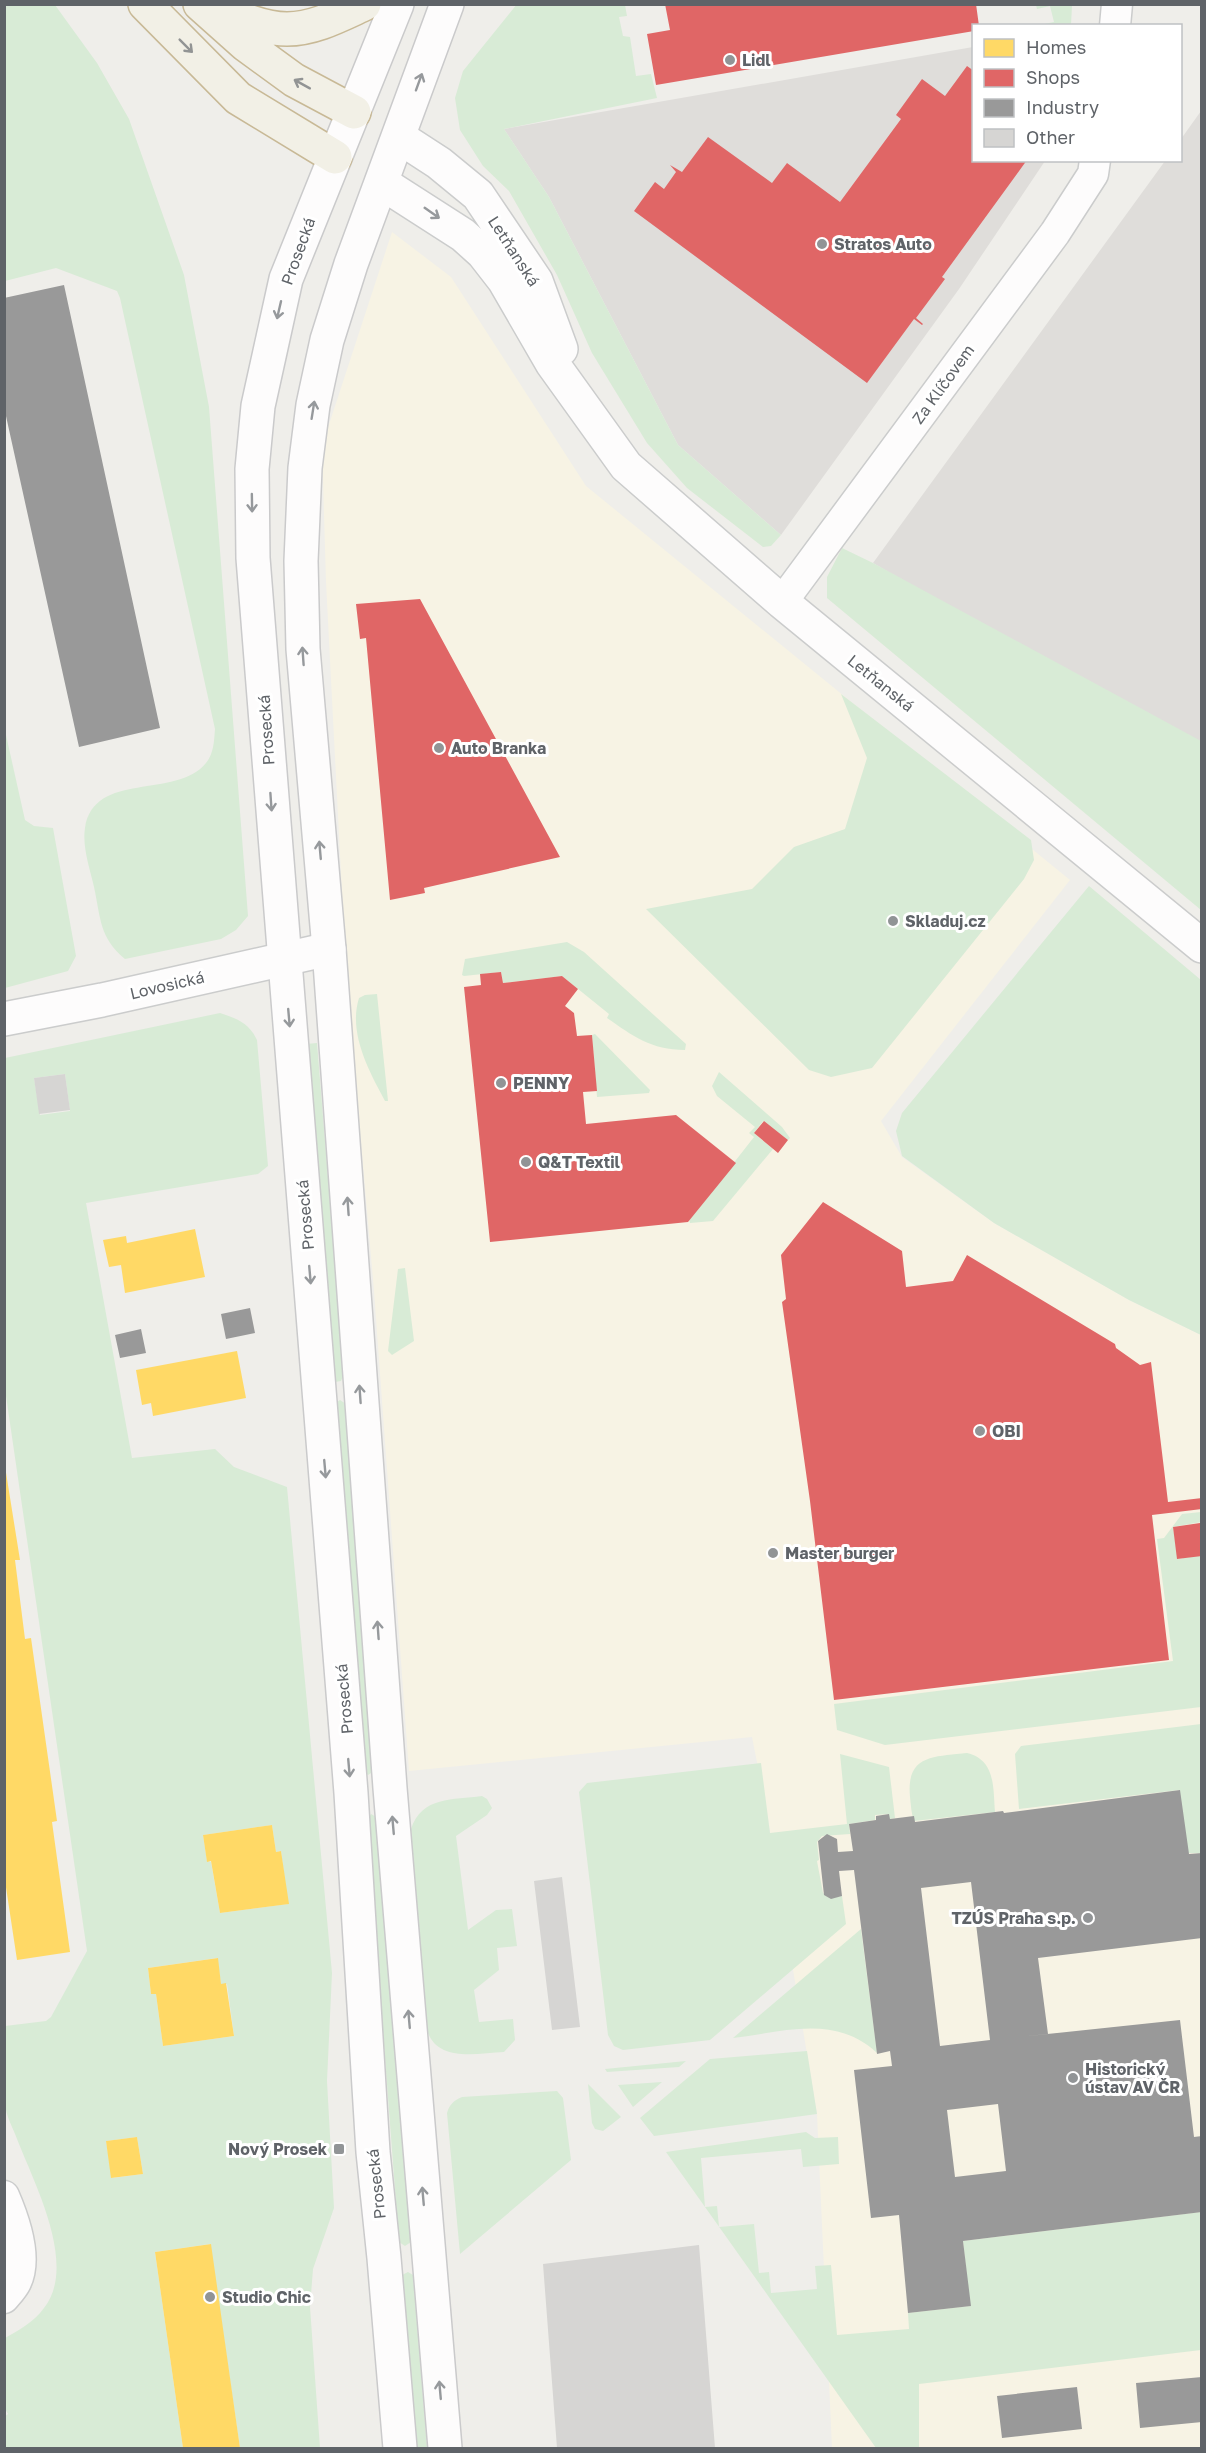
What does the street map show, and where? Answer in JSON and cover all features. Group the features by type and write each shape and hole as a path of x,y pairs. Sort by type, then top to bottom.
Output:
{"highway":[{"path":"144,4 238,98 335,157"},
{"path":"200,4 246,45 294,80 354,112"},
{"path":"209,4 250,22 287,29 327,21 364,4"}],"main road":[{"name":"Prosecká","path":"397,4 286,279 258,406 252,469 253,558 351,1793 373,2152 399,2448"},
{"path":"445,2448 390,1788 329,949 303,648 301,561 305,468 313,405 327,340 351,264 447,4"},
{"name":"Letňanská","path":"354,112 439,163 478,195 536,280 580,402"},
{"name":"Letňanská","path":"335,157 431,213 463,235 483,253 504,279 552,363 626,466 782,602 1202,946"},
{"name":"Lovosická","path":"4,1019 329,949"}],"street":[{"path":"1115,24 1117,4"},
{"name":"Za Klíčovem","path":"782,602 1055,233 1093,174 1095,162"},
{"path":"4,2196 20,2251 19,2270 10,2290"}],"shaded area":[{"path":"972,47 972,162 1044,162 959,289 781,535 678,445 549,197 504,129"},
{"path":"1201,111 1201,753 873,563 1164,162 1182,162 1182,138"},
{"path":"392,232 451,277 586,486 1070,880 881,1121 902,1157 994,1223 1129,1300 1201,1335 1201,2448 832,2448 817,2114 767,1813 752,1737 409,1771 374,1291 346,971 326,582 322,446"}],"green space":[{"path":"517,4 625,5 627,16 619,17 623,36 630,37 636,76 651,74 657,98 504,129 549,197 678,445 781,535 771,546 763,547 687,488 647,443 592,353 557,275 509,191 483,166 460,130 455,98 463,71"},
{"path":"4,5 55,5 97,63 129,119 184,275 209,407 248,916 236,930 221,939 125,959 110,943 100,918 85,843 85,828 92,810 103,799 119,792 176,781 193,774 206,763 211,755 215,729 117,291 56,268 5,281"},
{"path":"1036,5 1072,5 1071,24 1044,24 1054,22 1050,6 1037,9"},
{"path":"842,548 1201,741 1201,910 827,598 827,577"},
{"path":"841,694 1031,840 1034,860 1024,879 872,1068 831,1077 809,1070 646,909 752,889 794,847 845,829 867,758"},
{"path":"4,726 25,820 34,826 53,828 76,956 68,971 5,988"},
{"path":"1089,886 1201,980 1201,1335 1129,1300 994,1223 902,1156 896,1131 902,1113"},
{"path":"567,942 584,952 686,1044 685,1050 662,1048 634,1036 607,1018 609,1014 562,976 503,983 501,972 462,975 465,959"},
{"path":"377,994 388,1101 385,1101 367,1064 356,1025 359,998"},
{"path":"220,1013 242,1022 257,1040 268,1166 258,1174 86,1203 132,1458 215,1449 234,1467 287,1487 332,1973 327,2081 334,2208 313,2269 310,2307 320,2448 240,2448 210,2244 155,2252 183,2448 5,2448 5,2416 8,2414 4,2407 5,2338 31,2322 44,2308 53,2290 57,2270 50,2224 6,2108 3,2086 5,2026 46,2021 51,2017 87,1951 5,1389 5,1058","holes":["65,1074 70,1111 40,1115 34,1078","272,1825 276,1852 281,1851 288,1904 220,1913 211,1862 207,1861 203,1835","217,1958 221,1984 227,1984 234,2036 163,2046 156,1994 151,1994 148,1968","137,2137 143,2174 112,2178 106,2141"]},
{"path":"595,1034 650,1090 649,1093 597,1097 592,1035"},
{"path":"317,1043 344,1374 341,1381 335,1382 306,1044"},
{"path":"719,1072 782,1127 790,1138 788,1140 763,1121 754,1133 773,1149 713,1221 690,1223 689,1220 754,1137 749,1133 755,1127 717,1096 712,1086"},
{"path":"405,1268 414,1341 392,1355 388,1351 398,1269"},
{"path":"340,1400 346,1404 374,1771 368,1775 362,1770 334,1404"},
{"path":"1201,1512 1201,1522 1173,1527 1178,1559 1201,1555 1201,1707 885,1745 837,1730 834,1704 1173,1661 1157,1539 1164,1538 1182,1514"},
{"path":"1201,1724 1201,1853 1188,1853 1179,1790 1019,1809 1015,1754 1021,1746"},
{"path":"967,1753 983,1762 988,1768 993,1785 995,1812 914,1821 910,1783 918,1765 933,1757"},
{"path":"840,1754 889,1767 895,1818 890,1819 888,1814 875,1815 875,1820 849,1824 850,1834 822,1836 817,1842 819,1860 817,1861 823,1893 831,1898 842,1896 846,1924 710,2040 623,2050 614,2046 608,2035 579,1792 587,1783 761,1763 770,1833 847,1824"},
{"path":"482,1796 487,1799 492,1808 487,1815 456,1836 468,1930 496,1910 512,1909 517,1946 497,1948 499,1970 474,1990 479,2022 513,2019 515,2040 504,2052 459,2054 439,2048 427,2030 411,1829 416,1818 431,1805 450,1799"},
{"path":"371,1814 378,1818 411,2242 405,2246 399,2242 367,1821"},
{"path":"861,1929 877,2053 861,2041 844,2033 827,2030 790,2030 733,2038"},
{"path":"807,2051 817,2114 654,2136 640,2118 710,2059"},
{"path":"686,2061 679,2067 607,2072 605,2069"},
{"path":"662,2082 633,2107 618,2085"},
{"path":"588,2084 621,2117 603,2131 595,2129 592,2123"},
{"path":"557,2091 563,2098 571,2160 460,2254 447,2113 449,2108 454,2101 462,2097"},
{"path":"806,2132 815,2138 838,2137 839,2164 803,2167 801,2149 701,2158 705,2207 666,2152"},
{"path":"717,2206 719,2227 705,2207"},
{"path":"1201,2212 1201,2350 919,2384 919,2447 876,2448 719,2227 754,2224 759,2273 769,2272 771,2293 817,2289 815,2266 831,2265 837,2335 909,2329 908,2313 970,2306 963,2241"},
{"path":"408,2272 413,2275 427,2448 415,2448 402,2275"}],"building: Homes":[{"path":"195,1229 205,1277 125,1293 121,1265 109,1267 103,1240 126,1236 127,1243"},
{"path":"237,1351 246,1398 153,1416 151,1403 142,1405 136,1370"},
{"path":"4,1460 20,1560 15,1560 25,1639 31,1638 57,1821 52,1822 70,1952 17,1960 4,1874"},
{"path":"272,1825 276,1852 281,1851 289,1904 220,1913 211,1861 207,1862 203,1835"},
{"path":"218,1958 221,1984 226,1983 234,2036 163,2046 156,1994 151,1994 148,1968"},
{"path":"137,2137 143,2174 111,2178 106,2141"},
{"path":"211,2244 240,2448 183,2448 155,2252"}],"building: Shops":[{"name":"Lidl","path":"665,4 976,4 979,24 972,24 972,31 656,85 647,34 670,30"},
{"name":"Stratos Auto","path":"967,66 972,70 972,162 1026,162 942,277 945,279 916,318 923,324 914,319 867,383 634,211 655,182 664,189 676,172 670,165 682,172 708,137 772,183 787,163 840,202 901,119 896,115 922,79 945,96"},
{"name":"Auto Branka","path":"420,599 560,857 424,888 425,893 390,900 366,638 360,639 356,604"},
{"path":"501,972 503,983 562,976 578,989 565,1006 574,1013 577,1036 592,1035 597,1091 583,1092 586,1124 676,1115 736,1163 688,1222 490,1242 464,987 481,985 480,974"},
{"path":"764,1121 788,1140 778,1153 754,1133"},
{"name":"OBI","path":"823,1202 902,1251 906,1287 953,1281 967,1255 1115,1344 1116,1348 1140,1365 1151,1362 1168,1502 1202,1498 1202,1509 1152,1515 1169,1660 834,1700 810,1501 782,1302 786,1299 781,1255"},
{"path":"1200,1523 1202,1556 1177,1559 1173,1527"}],"building: Industry":[{"path":"64,285 160,728 79,747 4,407 4,298"},
{"path":"250,1308 255,1333 226,1339 221,1314"},
{"path":"141,1329 146,1353 120,1358 115,1335"},
{"path":"1180,1790 1189,1854 1202,1853 1202,1938 1038,1958 1048,2034 1180,2020 1194,2137 1202,2136 1202,2212 963,2241 971,2306 908,2313 899,2215 871,2218 854,2070 892,2066 890,2051 877,2054 854,1870 839,1871 842,1896 831,1899 824,1895 818,1841 827,1834 837,1839 838,1852 853,1851 849,1824 876,1820 876,1816 889,1814 890,1819 914,1816 915,1822","holes":["971,1882 990,2040 940,2046 921,1888","998,2104 1006,2171 955,2177 947,2110"]},
{"path":"1202,2377 1202,2422 1140,2428 1136,2383"},
{"path":"1077,2387 1082,2429 1002,2438 997,2396"}],"building: Other":[{"path":"65,1074 70,1110 39,1114 34,1078"},
{"path":"562,1877 580,2027 552,2030 534,1881"},
{"path":"699,2245 715,2448 557,2448 543,2264"}],"place":[{"name":"Lidl","path":"730,60"},
{"name":"Stratos Auto","path":"822,244"},
{"name":"Auto Branka","path":"439,748"},
{"name":"Skladuj.cz","path":"893,921"},
{"name":"PENNY","path":"501,1083"},
{"name":"Q&T Textil","path":"526,1162"},
{"name":"OBI","path":"980,1431"},
{"name":"Master burger","path":"773,1553"},
{"name":"TZÚS Praha s.p.","path":"1088,1918"},
{"name":"Historický ústav AV ČR","path":"1073,2078"},
{"name":"Nový Prosek","path":"339,2149"},
{"name":"Studio Chic","path":"210,2297"}]}
